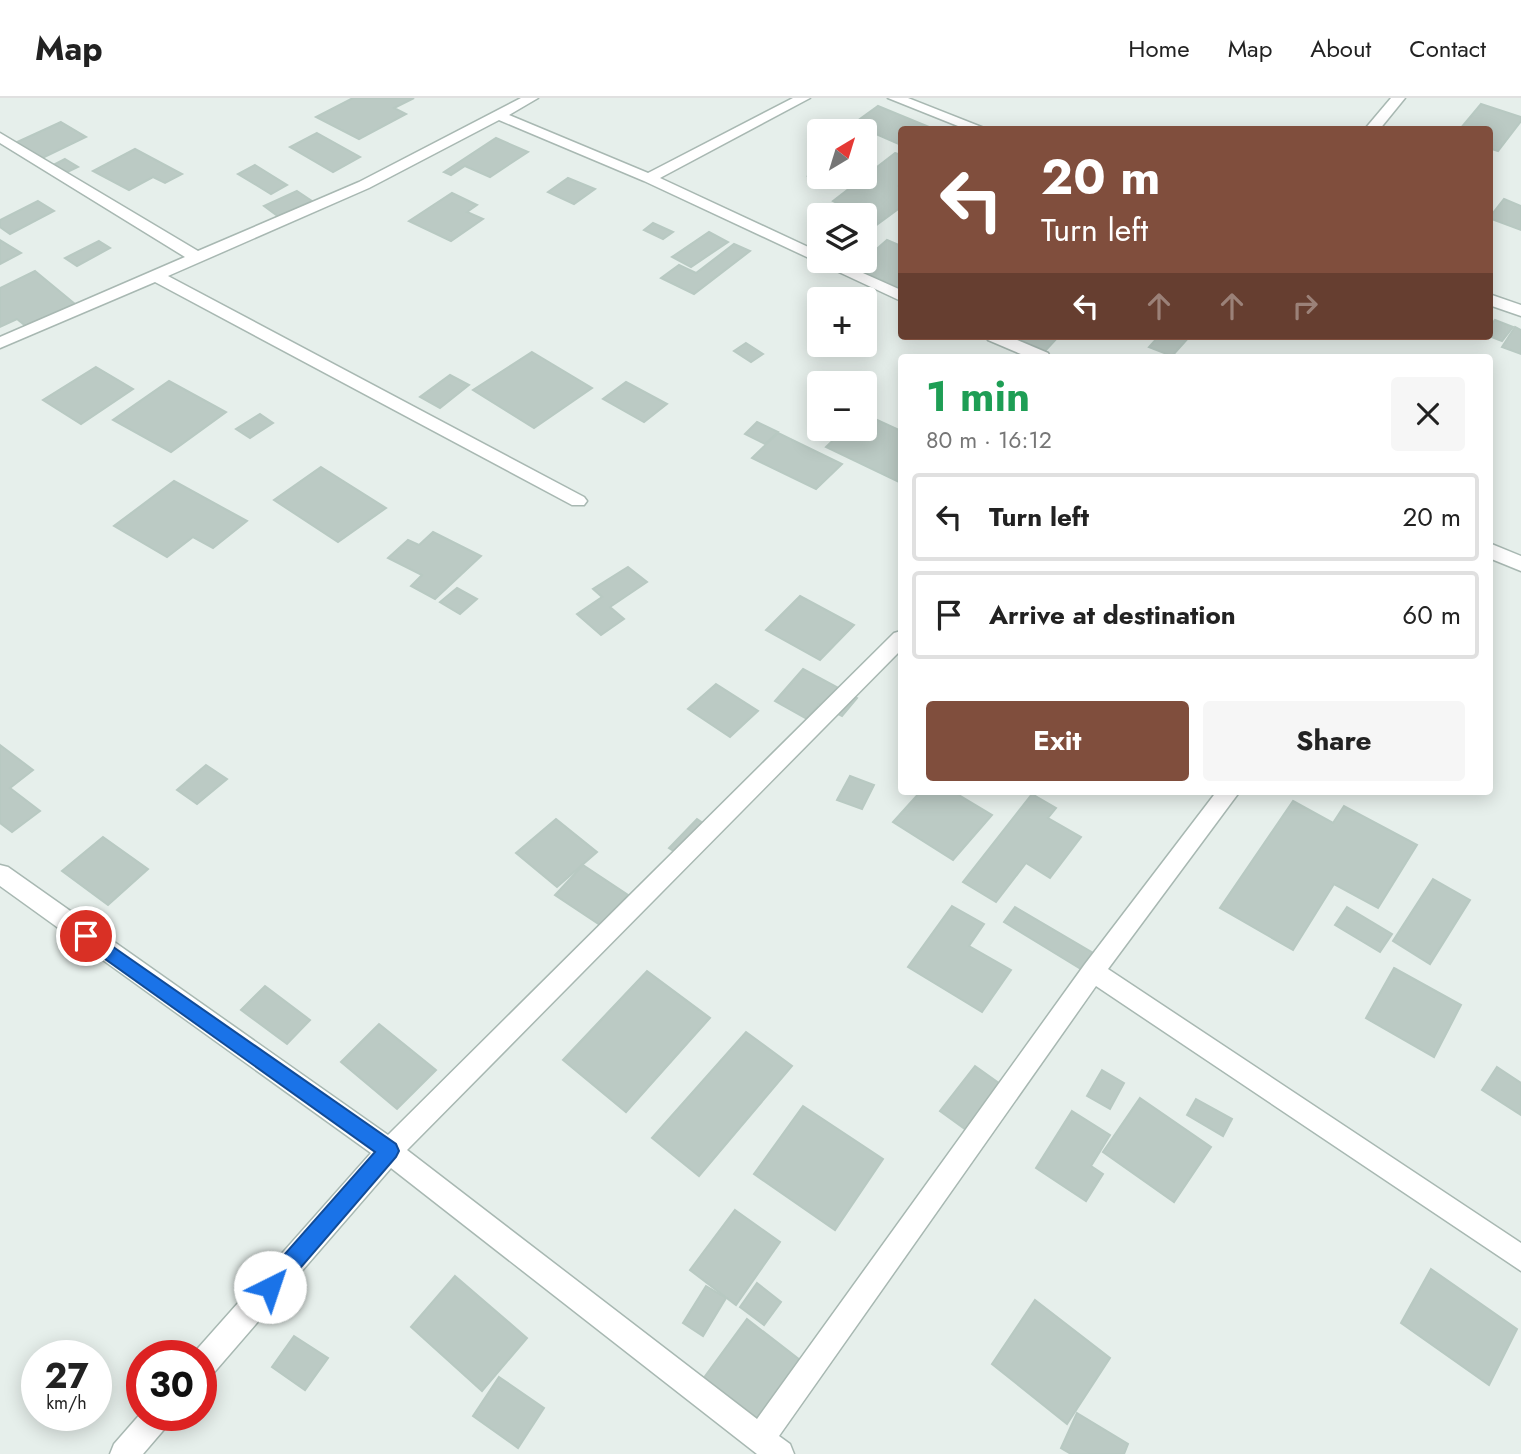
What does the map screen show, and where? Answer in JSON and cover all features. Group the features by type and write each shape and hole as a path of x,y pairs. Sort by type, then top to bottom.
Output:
{"street":[{"path":"0,344 364,185 531,98"},
{"path":"649,178 803,98"},
{"path":"895,98 971,126"},
{"path":"1374,126 1398,98"},
{"path":"500,116 649,178 807,252"},
{"path":"0,137 198,258"},
{"path":"850,273 898,295"},
{"path":"156,276 578,501"},
{"path":"1493,300 1521,311"},
{"path":"1003,340 1035,354"},
{"path":"1493,552 1521,564"},
{"path":"217,1348 389,1151 898,641"},
{"path":"0,874 389,1151 770,1447 1093,971 1226,795"},
{"path":"1093,971 1521,1258"},
{"path":"124,1454 145,1431"}],"building":[{"path":"353,98 414,98 394,108 406,114 359,139 316,117"},
{"path":"1481,104 1521,117 1521,121 1498,151 1493,149 1493,126 1463,126"},
{"path":"878,106 927,126 898,126 898,144 877,134 877,119 860,119"},
{"path":"61,122 86,137 38,160 13,144"},
{"path":"317,133 360,157 333,172 290,147"},
{"path":"496,138 528,152 490,177 465,166 451,175 444,172"},
{"path":"135,149 182,174 165,183 153,177 129,190 93,171"},
{"path":"895,153 898,154 898,209 877,225 877,203 833,201 848,189 877,189 877,167"},
{"path":"65,159 78,167 63,174 51,166"},
{"path":"255,165 287,185 271,194 238,174"},
{"path":"568,178 595,189 574,204 548,192"},
{"path":"297,191 312,201 279,217 264,206"},
{"path":"452,193 477,205 467,212 483,219 451,241 409,221"},
{"path":"1504,199 1521,206 1521,230 1493,220 1493,213"},
{"path":"38,201 54,211 10,234 0,227 0,220"},
{"path":"653,223 673,232 663,239 644,230"},
{"path":"709,232 728,242 691,267 672,257"},
{"path":"0,240 21,253 0,264"},
{"path":"887,240 898,245 898,288 866,273 877,273 877,249"},
{"path":"99,241 110,248 77,266 65,258"},
{"path":"734,244 750,251 694,294 661,278 679,265 696,273"},
{"path":"35,271 75,304 27,327 17,319 0,327 0,288"},
{"path":"1495,320 1513,327 1502,341 1493,338"},
{"path":"1515,327 1521,330 1521,354 1502,347"},
{"path":"1020,340 1055,340 1045,351"},
{"path":"1155,340 1186,340 1174,354 1149,347"},
{"path":"746,343 763,354 751,362 734,351"},
{"path":"532,352 592,388 534,428 473,390"},
{"path":"96,367 133,389 81,424 43,400"},
{"path":"450,375 469,385 440,408 420,397"},
{"path":"169,381 226,412 171,452 113,420"},
{"path":"626,382 667,404 644,422 603,399"},
{"path":"260,414 273,423 250,438 236,429"},
{"path":"877,420 898,430 898,482 826,447 832,441 877,441"},
{"path":"757,422 778,432 765,444 745,434"},
{"path":"778,433 842,464 816,489 752,458"},
{"path":"321,467 386,508 338,542 274,500"},
{"path":"174,481 247,521 213,548 193,537 167,557 114,526"},
{"path":"433,532 481,556 435,599 411,586 422,575 388,558 408,540 419,545"},
{"path":"628,567 647,582 610,607 624,619 601,635 577,614 602,597 593,589"},
{"path":"457,588 477,599 460,614 440,602"},
{"path":"800,596 854,625 820,660 766,630"},
{"path":"803,669 857,698 842,716 819,704 807,719 775,701"},
{"path":"716,684 758,711 730,737 688,709"},
{"path":"0,745 33,770 10,788 40,811 12,832 0,823"},
{"path":"206,765 227,779 197,804 177,790"},
{"path":"850,776 874,785 862,809 837,800"},
{"path":"917,795 959,795 992,815 953,860 893,822"},
{"path":"1031,795 1056,808 1048,818 1081,837 1050,878 1026,863 996,902 963,882"},
{"path":"1293,801 1333,823 1344,806 1417,845 1378,908 1334,884 1293,950 1220,908"},
{"path":"556,819 597,852 557,887 516,853"},
{"path":"697,819 713,830 686,859 669,848"},
{"path":"103,837 148,869 108,905 62,871"},
{"path":"583,865 628,895 600,925 555,895"},
{"path":"1433,879 1470,900 1430,964 1393,941"},
{"path":"952,906 984,924 969,946 1011,970 982,1012 908,967"},
{"path":"1015,907 1095,954 1084,971 1004,922"},
{"path":"1347,907 1392,934 1380,952 1335,925"},
{"path":"1394,968 1461,1005 1434,1057 1366,1018"},
{"path":"647,971 710,1018 626,1112 563,1060"},
{"path":"265,986 310,1020 287,1044 241,1010"},
{"path":"379,1024 436,1070 397,1109 341,1062"},
{"path":"746,1032 792,1066 699,1176 652,1138"},
{"path":"975,1066 1010,1091 976,1137 940,1111"},
{"path":"1497,1067 1521,1083 1521,1115 1482,1090"},
{"path":"1102,1070 1124,1083 1110,1109 1087,1096"},
{"path":"1140,1098 1211,1147 1174,1202 1103,1152"},
{"path":"1196,1099 1232,1119 1223,1136 1187,1115"},
{"path":"803,1106 883,1159 835,1230 754,1174"},
{"path":"1072,1111 1110,1135 1091,1166 1103,1174 1086,1201 1036,1168"},
{"path":"735,1210 780,1242 736,1305 690,1270"},
{"path":"1431,1269 1517,1329 1489,1385 1401,1323"},
{"path":"455,1276 527,1338 482,1391 411,1327"},
{"path":"757,1283 781,1302 764,1325 740,1307"},
{"path":"706,1286 726,1298 703,1336 683,1323"},
{"path":"1035,1300 1110,1358 1067,1424 992,1364"},
{"path":"747,1319 800,1360 755,1422 703,1379"},
{"path":"294,1336 328,1358 305,1390 272,1367"},
{"path":"499,1377 544,1408 518,1448 473,1416"},
{"path":"1077,1413 1128,1444 1124,1454 1071,1454 1061,1448"}],"route":[{"path":"86,936 389,1151 270,1287"}]}
